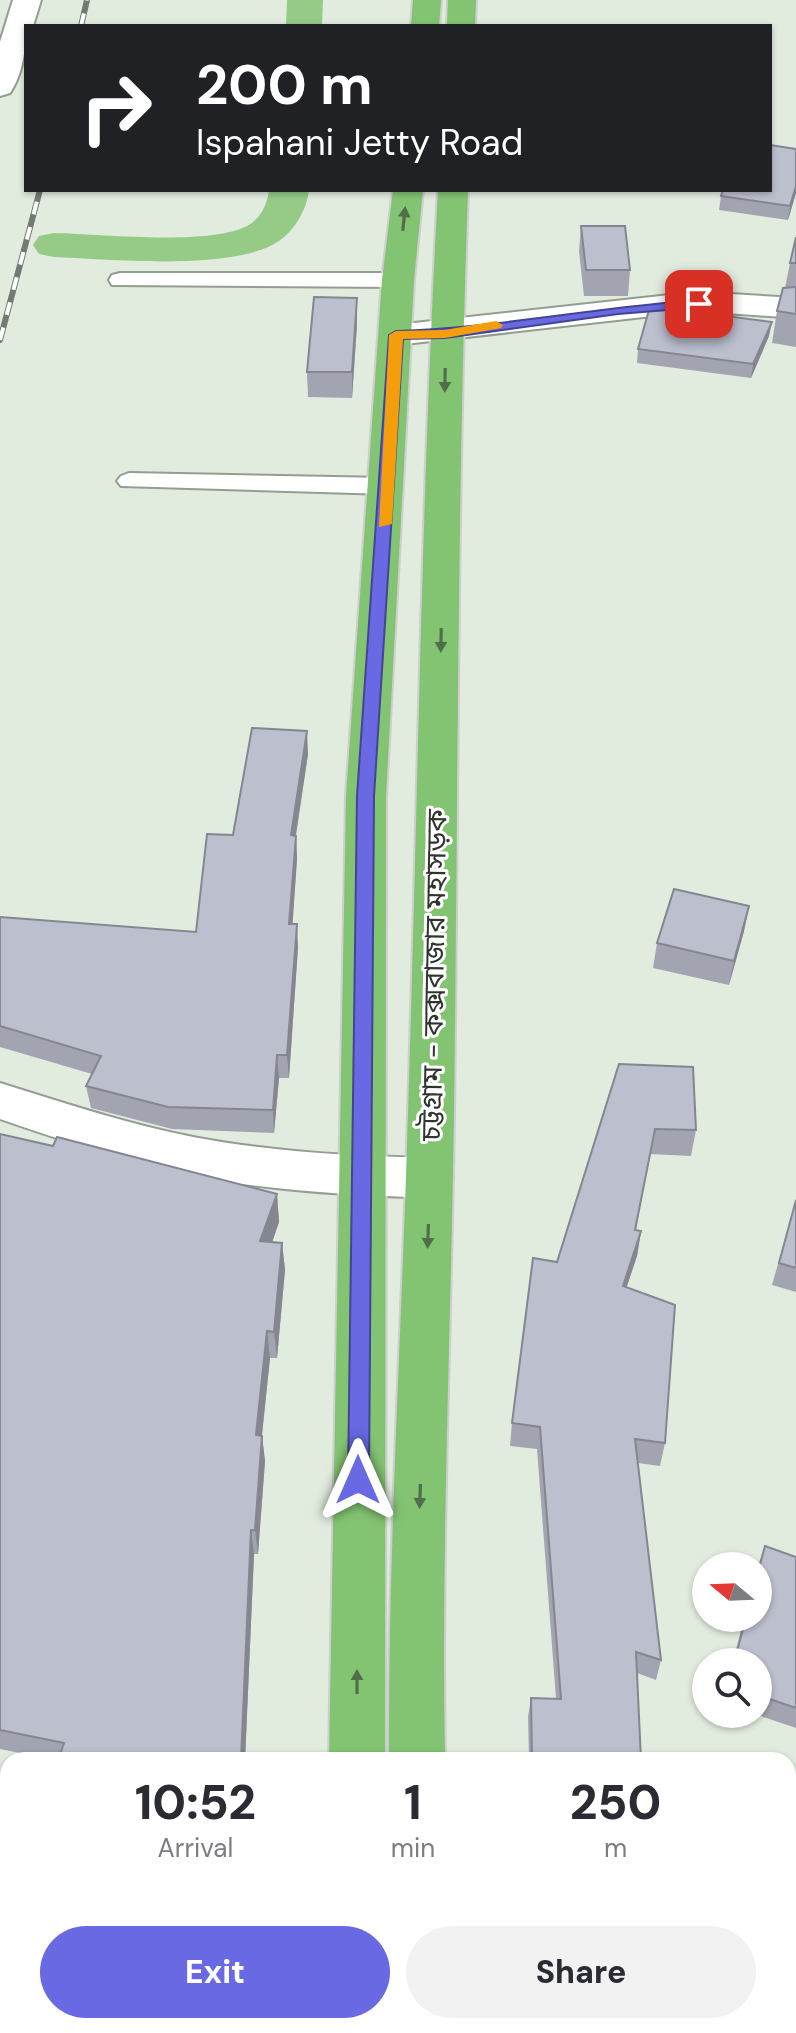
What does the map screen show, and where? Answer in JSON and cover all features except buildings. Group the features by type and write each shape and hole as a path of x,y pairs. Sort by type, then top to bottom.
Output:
{"highway":[{"path":"425,24 427,0"},
{"path":"461,24 462,0"},
{"path":"357,1752 360,1176 366,796 398,280 408,192"},
{"name":"চট্টগ্রাম - কক্সবাজার মহাসড়ক","path":"417,1752 415,1672 430,1178 445,334 453,192"}],"street":[{"path":"0,87 27,0"},
{"path":"396,335 445,334 618,310 753,300 796,308"},
{"path":"0,1101 165,1151 279,1169 430,1178"}],"lane":[{"path":"120,280 398,280"},
{"path":"129,481 387,486"}],"waterway":[{"path":"304,24 305,0"},
{"path":"54,245 161,248 244,241 261,235 277,221 287,203 289,192"}],"railway":[{"path":"81,24 87,0"},
{"path":"0,340 39,192"}],"slow traffic":[{"path":"384,524 396,335 445,334 496,325"}],"route":[{"path":"358,1480 366,796 396,335 445,334 618,310 699,304"}]}
